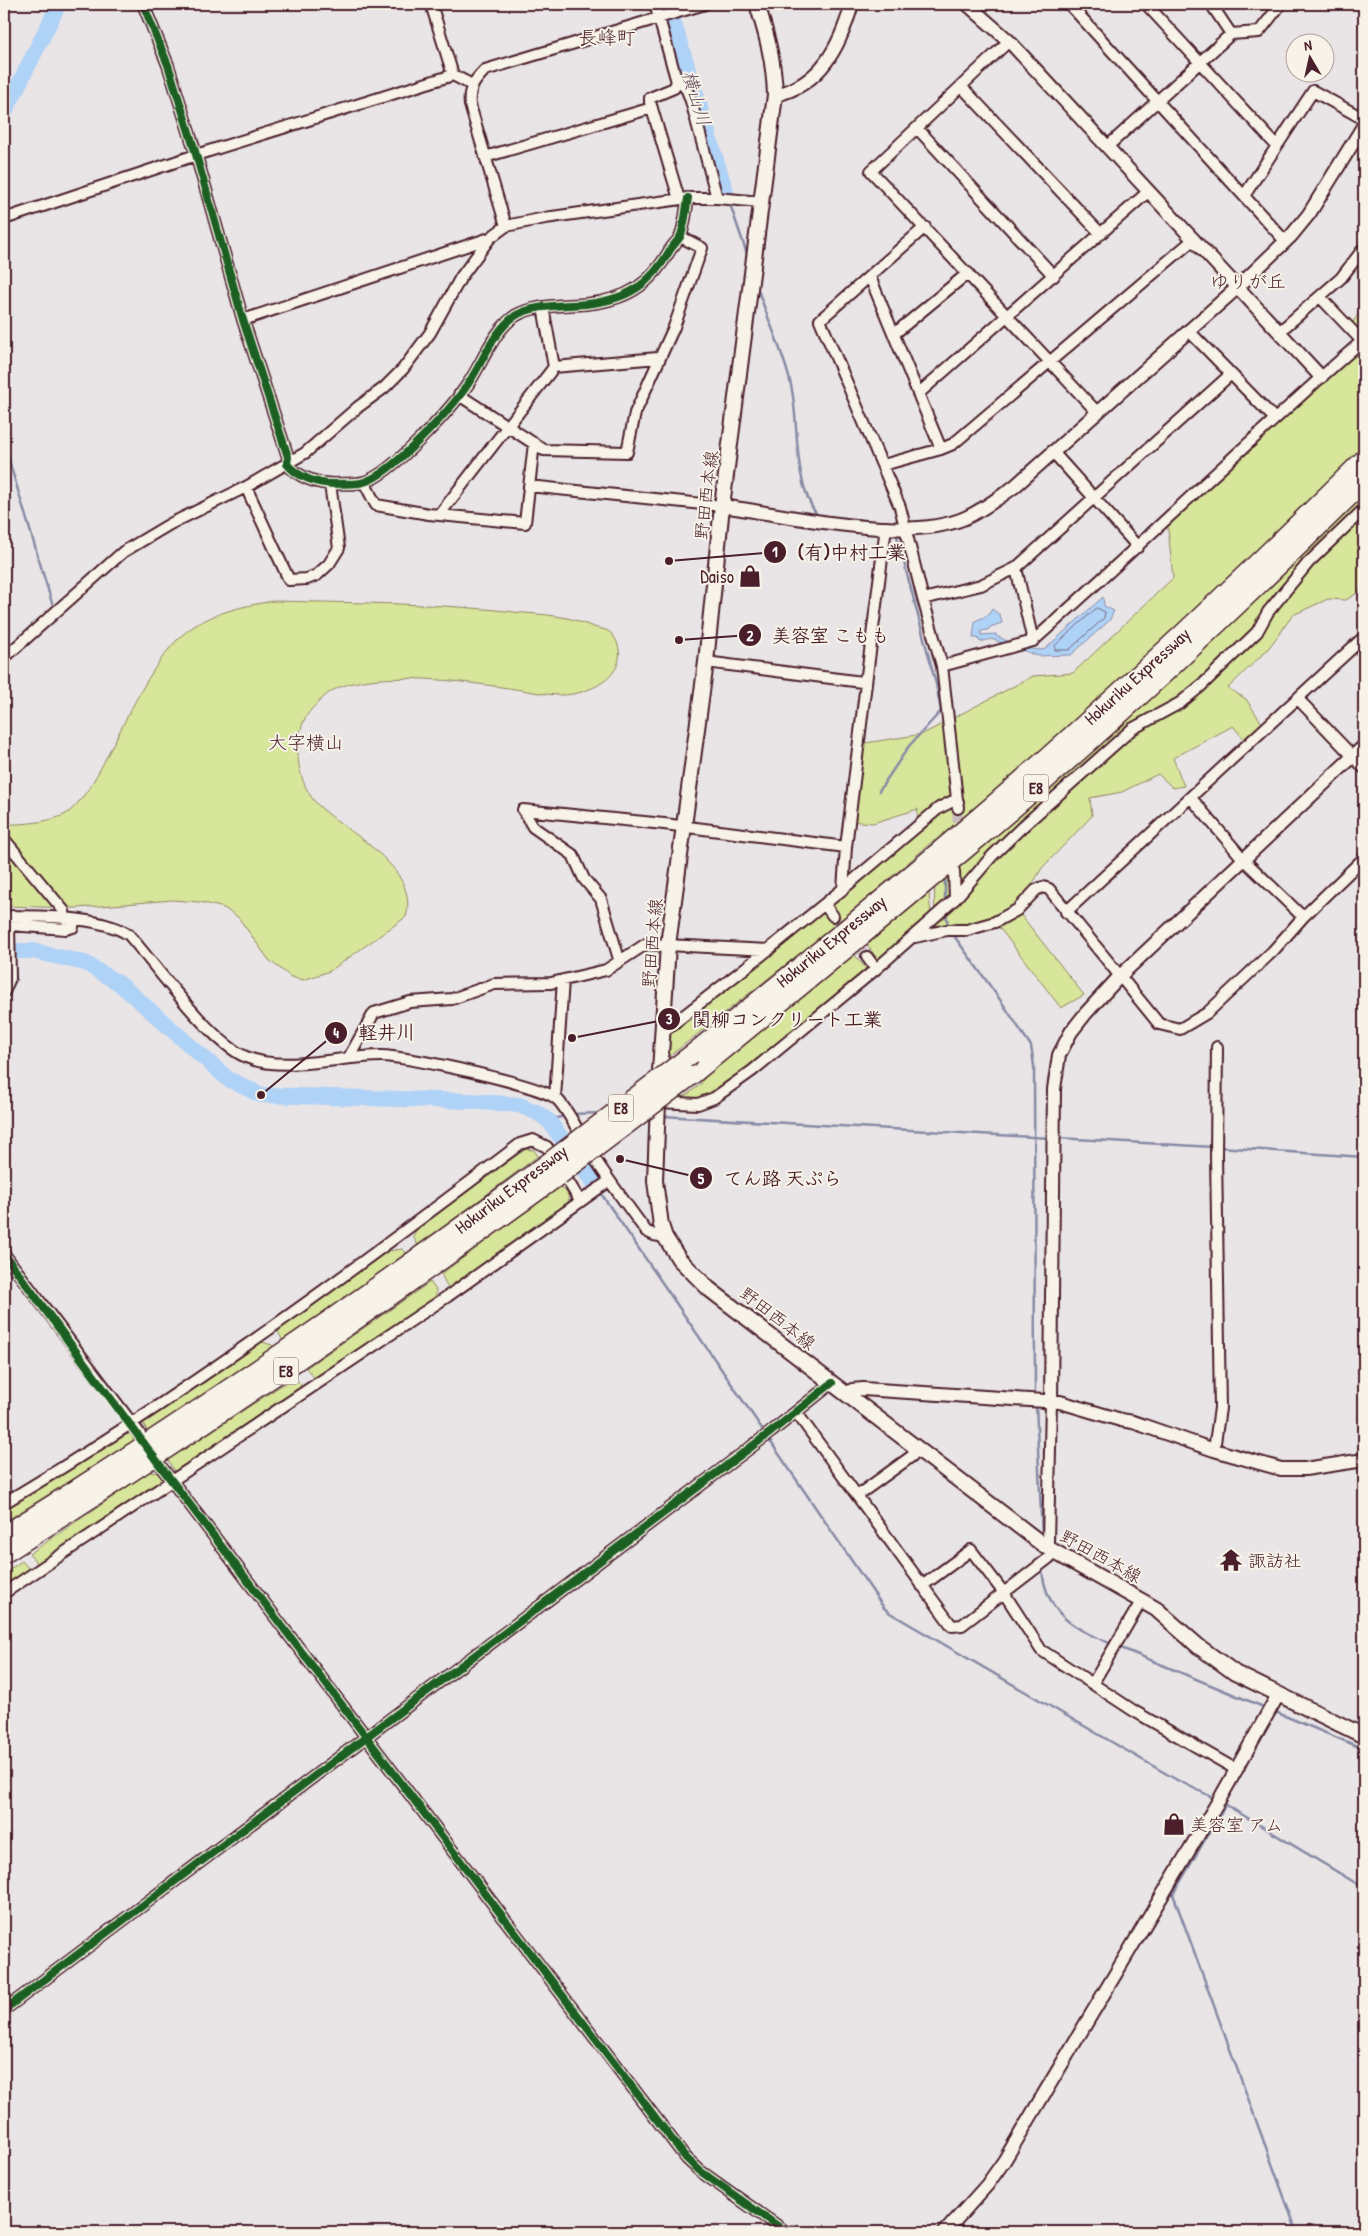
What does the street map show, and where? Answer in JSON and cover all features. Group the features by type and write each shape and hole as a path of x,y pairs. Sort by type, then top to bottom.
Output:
{"highway":[{"name":"Hokuriku Expressway","path":"4,1554 112,1487 318,1348 554,1168 831,942 960,833 1196,622 1364,459"},
{"name":"Hokuriku Expressway","path":"4,1535 114,1466 306,1337 427,1252 691,1076 844,952 1042,782 1206,635 1364,482"}],"main road":[{"name":"野田西本線","path":"757,4 769,40 774,66 775,94 722,506 706,662 682,826 668,945 655,1181 658,1214 665,1237 679,1259 695,1277 1050,1550 1142,1600 1163,1614 1218,1662 1278,1695 1364,1736"}],"street":[{"path":"431,4 453,75"},
{"path":"144,5 168,66 196,155 243,320 288,457 287,464 291,470 301,476 330,484 364,482 384,472 413,447 468,385 492,343 506,324 517,315 543,307 617,298 637,290 660,267 673,245 681,237 684,198 650,98 677,86 668,15 654,4"},
{"path":"506,226 470,105 469,95 472,84 485,70 705,4"},
{"path":"775,94 791,91 817,74 836,46 852,4"},
{"path":"967,4 1009,41 1321,377"},
{"path":"1069,4 1285,241"},
{"path":"1146,4 1276,146"},
{"path":"1211,4 1231,34"},
{"path":"1108,146 1231,34 1259,32 1282,4"},
{"path":"1009,41 872,171 1096,411"},
{"path":"4,219 196,155 453,75 472,84"},
{"path":"676,78 687,90 691,101 719,198"},
{"path":"961,86 1101,234"},
{"path":"1244,196 1313,91 1364,119"},
{"path":"485,157 652,108"},
{"path":"529,486 722,506 861,527 895,528 938,525 964,518 986,507 1014,487 1096,411 1238,287 1285,241 1309,214 1360,141 1364,125"},
{"path":"917,128 1054,276"},
{"path":"918,394 1150,191"},
{"path":"4,658 124,552 170,524 246,488 305,453 358,407 384,388 403,369 430,333 461,278 490,238 506,226 545,218 684,198 719,198 761,202"},
{"path":"843,889 846,847 867,675 900,507 820,320 925,227"},
{"path":"459,395 544,450 627,452 635,413 658,358 674,327 702,248 681,237"},
{"path":"243,320 490,238"},
{"path":"883,465 953,444 1194,239"},
{"path":"1279,332 1341,278 1364,248"},
{"path":"894,334 968,274"},
{"path":"870,276 941,449"},
{"path":"942,666 1033,641 1138,547 1274,418 1362,341 1320,297"},
{"path":"543,307 554,367"},
{"path":"1188,330 1274,418"},
{"path":"439,515 554,367 658,358"},
{"path":"923,599 981,586 1016,568 1231,374"},
{"path":"364,482 376,505 439,515 525,523 534,442"},
{"path":"1052,451 1138,547"},
{"path":"246,488 289,580 307,579 317,575 329,564 339,548 330,484"},
{"path":"658,1102 698,1104 714,1098 752,1071 876,969 953,901 992,856 1132,729 1180,703 1257,632 1268,612 1308,563 1364,509"},
{"path":"664,1031 825,906 943,806 954,802 958,805 942,666 923,599 895,528"},
{"path":"1016,568 1033,641"},
{"path":"1066,912 1364,637"},
{"path":"706,662 858,682 862,682 867,675"},
{"path":"1298,699 1364,768"},
{"path":"796,1412 858,1495 922,1586 954,1627 962,1625 1049,1558 1054,1089 1059,1055 1071,1032 1119,977 1364,746"},
{"path":"1191,798 1244,860 1303,917"},
{"path":"619,960 601,899 584,879 573,855 533,827 523,810 682,826 846,847"},
{"path":"4,839 64,911 73,927 66,929 7,929 10,978 4,992"},
{"path":"913,937 952,930 977,928 1016,910 1036,890 1043,887 1049,889 1159,1024 1180,1029 1207,1013 1273,952 1303,917 1364,858"},
{"path":"953,901 954,871"},
{"path":"825,906 833,916"},
{"path":"4,916 70,920 121,929 129,935 211,1030 245,1057 272,1064 349,1057 383,1056 406,1058 524,1085 555,1098 564,1109 607,1183 646,1231 665,1237"},
{"path":"349,1057 374,1013 410,1002 452,999 494,984 551,983 606,970 646,944 769,950"},
{"path":"867,957 876,969"},
{"path":"555,1098 563,980"},
{"path":"1214,1450 1220,1408 1216,1150 1218,1047"},
{"path":"4,1503 69,1464 131,1423 299,1307 402,1233 520,1144 533,1140 547,1147 580,1201"},
{"path":"4,1593 448,1296 607,1183"},
{"path":"4,1254 140,1434"},
{"path":"4,2010 771,1432 832,1383"},
{"path":"848,1395 852,1390 863,1389 1052,1402 1084,1408 1133,1422 1214,1450 1281,1469 1305,1469 1364,1460"},
{"path":"858,1495 912,1456 917,1448"},
{"path":"162,1468 686,2158 700,2171 786,2232"},
{"path":"922,1586 971,1550 1004,1593 1042,1650 1134,1711 1237,1770"},
{"path":"1093,1683 1142,1600"},
{"path":"945,2232 987,2185 1004,2161 1237,1770 1278,1695"}],"green space":[{"path":"1364,306 1364,582 1359,592 1346,600 1328,599 1293,615 1268,649 1228,688 1246,699 1265,728 1248,744 1233,726 1173,758 1184,786 1173,788 1158,774 1122,792 1090,798 1092,816 1042,868 1017,910 1084,995 1061,1008 995,922 935,932 934,840 839,923 662,1062 664,1031 916,827 918,809 873,823 849,821 859,744 923,734 1033,676 1073,673 1173,578 1167,519 1361,341 1349,328"},
{"path":"274,601 431,605 556,616 605,630 612,634 617,642 618,665 604,681 583,692 572,694 548,694 440,680 386,679 361,681 340,687 325,696 313,708 302,725 298,749 299,765 306,788 319,806 379,853 392,867 402,882 407,899 406,917 330,971 303,980 291,977 269,960 238,917 224,908 200,902 172,900 77,908 4,906 4,824 28,823 56,818 64,815 76,805 96,777 148,679 167,652 187,631 222,613"},
{"path":"929,893 931,916 879,961 867,945"},
{"path":"854,954 867,970 712,1094 695,1099 681,1099 700,1085 709,1069"},
{"path":"526,1149 534,1150 538,1156 418,1246 413,1236 420,1223"},
{"path":"560,1187 567,1194 568,1203 449,1290 441,1274"},
{"path":"402,1249 409,1255 283,1341 278,1332 280,1328 388,1251"},
{"path":"430,1282 436,1290 436,1298 316,1380 306,1368"},
{"path":"262,1342 272,1345 273,1349 148,1432 143,1423 150,1416"},
{"path":"294,1377 301,1384 299,1390 175,1472 168,1460"},
{"path":"131,1434 134,1441 6,1521 4,1509 10,1504 120,1436"},
{"path":"149,1472 159,1473 164,1480 38,1564 29,1554"},
{"path":"22,1561 30,1570 4,1588 4,1573"}],"water":[{"path":"1103,597 1104,606 1114,611 1109,621 1071,655 1038,656 991,639 980,642 978,638 973,638 975,621 988,615 992,609 1000,615 1002,623 990,627 988,630 981,631 981,635 996,634 996,636 1021,646 1040,650 1045,649"}],"waterway":[{"name":"横山川","path":"4,114 59,4"},
{"name":"横山川","path":"668,4 726,192"},
{"path":"729,201 748,257"},
{"path":"756,284 784,360 791,385 800,469 809,501 817,515 881,522"},
{"path":"4,444 52,603"},
{"path":"879,791 909,746 941,711 936,684 896,532"},
{"path":"945,877 945,904"},
{"path":"946,912 948,926"},
{"path":"952,933 1031,1046 1034,1066 1035,1396"},
{"path":"4,951 33,951 85,963 120,984 228,1079 261,1095 470,1101 519,1105 536,1112 549,1121 595,1185"},
{"path":"572,1114 601,1113"},
{"path":"549,1121 566,1115"},
{"path":"662,1116 1050,1138"},
{"path":"1058,1138 1213,1147"},
{"path":"1218,1147 1364,1157"},
{"path":"600,1192 765,1433"},
{"path":"1036,1404 1042,1536"},
{"path":"768,1438 884,1608 890,1613 1177,1780 1216,1799"},
{"path":"1042,1570 1050,1599 1065,1619 1087,1633 1114,1645"},
{"path":"1119,1647 1266,1708"},
{"path":"1273,1711 1364,1749"},
{"path":"1223,1803 1364,1888"},
{"path":"1226,1804 1173,1894 1297,2232"}],"tunnel":[{"path":"956,837 958,808"},
{"path":"833,916 867,957"}],"cycle path":[{"path":"143,4 168,65 195,151 243,320 288,457 287,464 296,473 308,479 328,484 360,483 376,477 389,467 435,424 460,395 494,338 507,322 515,316 540,307 601,302 614,299 636,289 654,273 680,237 684,226 688,198"},
{"path":"4,1254 162,1468 686,2158 700,2171 786,2232"},
{"path":"4,2010 771,1432 832,1383"}],"place":[{"name":"(有)中村工業","path":"669,561"},
{"name":"Daiso","path":"750,576"},
{"name":"美容室 こもも","path":"679,640"},
{"name":"関柳コンクリート工業","path":"572,1038"},
{"name":"軽井川","path":"261,1095"},
{"name":"てん路 天ぷら","path":"620,1159"},
{"name":"諏訪社","path":"1231,1560"},
{"name":"美容室 アム","path":"1174,1824"}],"district":[{"name":"長峰町","path":"607,37"},
{"name":"ゆりが丘","path":"1248,281"},
{"name":"大字横山","path":"306,742"}]}
